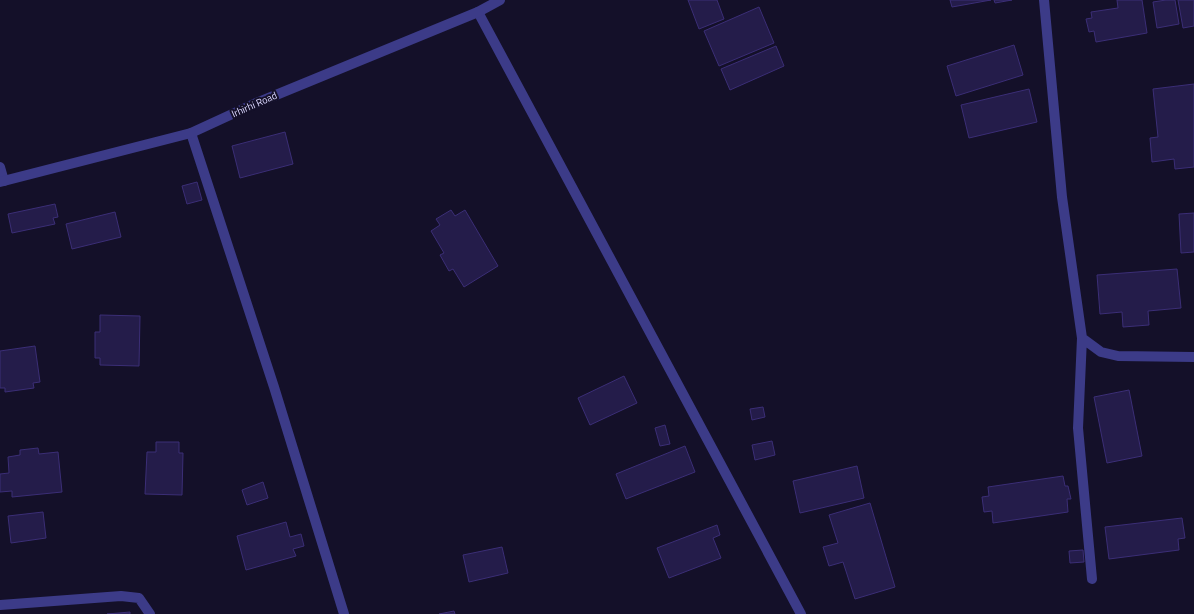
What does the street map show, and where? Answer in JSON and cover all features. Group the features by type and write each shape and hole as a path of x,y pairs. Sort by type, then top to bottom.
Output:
{"street":[{"path":"1044,0 1062,197 1082,338 1078,428 1092,579"},
{"name":"Irhirhi Road","path":"2,181 191,133 254,104 478,12 494,1"},
{"path":"478,12 801,614"},
{"path":"191,133 274,386 344,614"},
{"path":"0,167 2,181"},
{"path":"1082,338 1101,352 1118,356 1194,357"},
{"path":"0,605 122,596 139,598 150,614"}],"building":[{"path":"688,0 717,0 724,19 699,29"},
{"path":"950,0 991,0 952,7"},
{"path":"994,0 1012,0 995,3"},
{"path":"1117,0 1142,0 1147,33 1096,42 1094,31 1089,32 1086,19 1092,18 1091,12 1118,8"},
{"path":"1175,0 1179,24 1157,28 1153,2"},
{"path":"1178,0 1194,0 1194,26 1183,28"},
{"path":"759,7 774,43 719,66 704,31"},
{"path":"1014,45 1023,75 956,96 947,66"},
{"path":"776,46 784,66 730,90 721,69"},
{"path":"1194,84 1194,167 1175,169 1174,159 1152,162 1150,138 1158,137 1153,89"},
{"path":"1029,89 1037,122 969,138 961,105"},
{"path":"285,132 293,164 240,178 232,146"},
{"path":"197,182 202,200 187,204 182,186"},
{"path":"55,204 58,217 53,218 55,224 12,233 8,214"},
{"path":"451,210 455,216 465,210 498,266 464,287 453,269 449,271 440,255 444,253 431,231 440,225 436,219"},
{"path":"115,212 121,237 72,249 66,224"},
{"path":"1194,213 1194,252 1181,253 1179,214"},
{"path":"1177,269 1181,308 1148,311 1149,325 1123,327 1122,312 1100,314 1097,275"},
{"path":"100,315 140,316 139,366 100,365 100,358 95,358 95,332 100,332"},
{"path":"35,346 40,382 33,383 34,388 5,392 5,388 0,388 0,351"},
{"path":"624,376 637,403 590,425 578,398"},
{"path":"1129,390 1142,456 1107,463 1094,397"},
{"path":"763,407 765,417 752,420 750,409"},
{"path":"665,425 670,444 660,446 655,428"},
{"path":"772,441 775,455 755,460 752,445"},
{"path":"156,442 179,442 179,453 183,453 182,495 145,494 147,452 156,452"},
{"path":"685,446 695,472 626,499 616,474"},
{"path":"38,448 39,454 58,452 62,492 12,497 12,491 0,492 0,474 9,473 8,457 20,455 20,450"},
{"path":"857,466 864,498 800,513 793,481"},
{"path":"1063,476 1065,486 1068,486 1071,499 1067,499 1068,512 993,523 992,511 984,512 982,497 989,496 988,487"},
{"path":"263,482 268,498 247,505 242,490"},
{"path":"870,503 895,587 855,599 843,562 829,566 823,547 838,543 829,515"},
{"path":"43,512 46,538 11,543 8,516"},
{"path":"1182,518 1185,538 1178,539 1179,550 1109,559 1105,527"},
{"path":"286,522 290,537 301,534 304,546 293,549 296,556 246,570 237,536"},
{"path":"717,525 720,535 713,538 721,558 669,578 657,548"},
{"path":"502,547 508,573 469,582 463,555"},
{"path":"1083,550 1084,562 1070,563 1069,551"},
{"path":"454,611 455,614 439,614"},
{"path":"130,612 130,614 107,614"}]}
